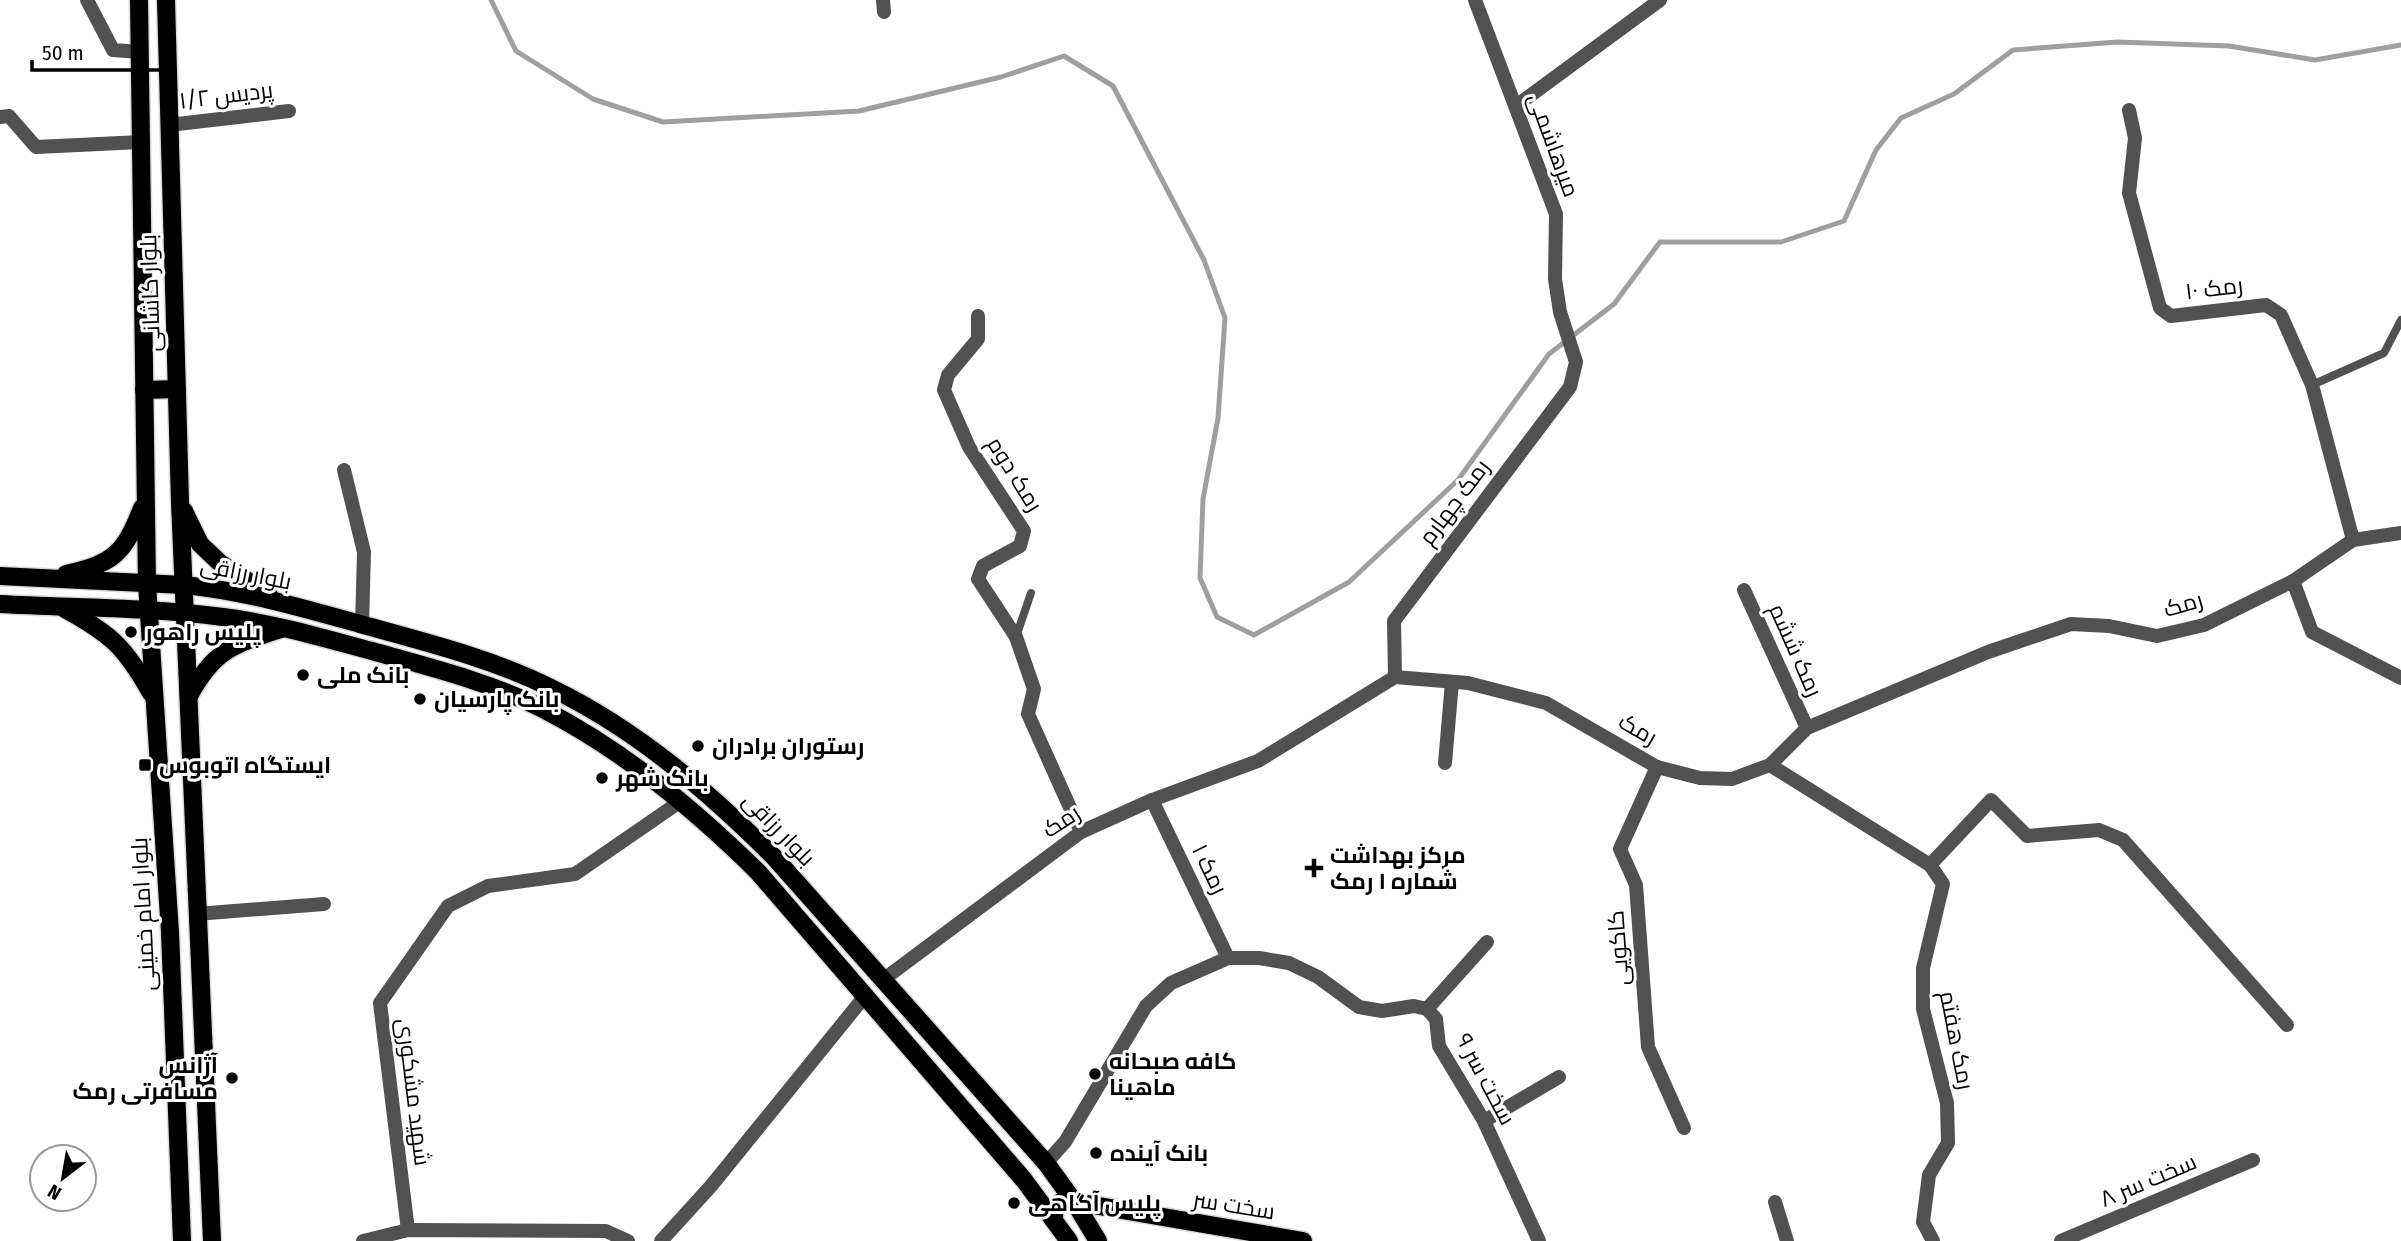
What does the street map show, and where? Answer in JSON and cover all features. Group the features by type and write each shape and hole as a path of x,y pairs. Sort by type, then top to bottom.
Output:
{"main road":[{"name":"بلوار کاشانی","path":"139,0 147,584"},
{"name":"بلوار کاشانی","path":"166,0 184,585"},
{"path":"144,390 177,389"},
{"path":"46,578 106,563 131,537 145,500"},
{"path":"180,502 200,544 220,563 248,583 288,606"},
{"name":"بلوار رزاقی","path":"0,576 214,588 362,625 483,660 551,688 618,726 679,770 729,811 774,857 1046,1163 1098,1241"},
{"name":"بلوار امام خمینی","path":"147,584 170,932 182,1241"},
{"path":"184,585 212,1241"},
{"name":"بلوار رزاقی","path":"0,604 185,613 284,628 475,682 541,709 605,745 681,801 758,872 1024,1180 1069,1241"},
{"path":"61,607 108,635 127,652 155,699"},
{"path":"188,698 200,676 220,653 244,641 284,628"},
{"path":"170,932 197,922"},
{"path":"865,996 884,979"},
{"path":"1024,1180 1037,1183 1043,1178 1046,1163"},
{"path":"1054,1219 1058,1204 1064,1200 1075,1203"},
{"name":"سخت سر","path":"1075,1203 1303,1241"}],"street":[{"path":"87,0 113,50 140,52"},
{"name":"میرهاشمی","path":"1475,0 1556,214 1555,279 1560,312 1576,362"},
{"path":"1516,106 1660,0"},
{"name":"رمک ۱۰","path":"2129,110 2135,138 2129,193 2160,308 2171,316 2266,305 2281,315 2312,385 2353,540"},
{"name":"پردیس ۱/۲","path":"169,125 289,111"},
{"path":"0,117 9,116 36,147 141,142"},
{"name":"رمک دوم","path":"978,316 978,338 948,375 944,390 970,447 1024,530 1020,546 983,566 978,579 1016,636 1034,689 1028,714 1082,832"},
{"name":"رمک چهارم","path":"1395,677 1394,621 1570,387 1576,362"},
{"path":"344,470 364,552 362,625"},
{"name":"رمک","path":"884,979 1082,832 1152,800 1258,761 1395,677 1468,684 1546,702 1657,767 1700,778 1732,779 1770,765 1807,727 1988,652 2071,624 2109,626 2157,636 2204,625 2293,581 2353,540 2401,533"},
{"path":"2293,581 2312,632 2401,678"},
{"name":"رمک ششم","path":"1744,590 1807,727"},
{"path":"1445,763 1452,682"},
{"path":"1770,765 1930,865 1991,800 2027,836 2099,830 2123,840 2287,1025"},
{"name":"کاکویی","path":"1657,767 1620,849 1636,885 1648,1047 1685,1128"},
{"name":"رمک ۱","path":"1152,800 1228,958"},
{"name":"شهید مشکوری","path":"408,1230 380,1003 448,906 488,886 575,874 681,801"},
{"name":"رمک هفتم","path":"1930,865 1943,884 1923,968 1923,1009 1947,1103 1948,1143 1929,1175 1923,1222 1933,1241"},
{"path":"197,922 324,904"},
{"path":"1046,1163 1065,1142 1146,1006 1171,983 1228,958 1259,958 1289,963 1318,977 1359,1007 1382,1012 1414,1006 1427,1009 1487,942"},
{"path":"661,1241 711,1186 865,996"},
{"name":"سخت سر ۹","path":"1427,1009 1436,1019 1439,1046 1484,1121 1539,1241"},
{"path":"1484,1121 1559,1077"},
{"name":"سخت سر ۸","path":"2060,1241 2253,1160"},
{"path":"1775,1202 1787,1241"},
{"path":"363,1241 408,1230 606,1231 628,1241"}],"lane":[{"path":"2312,385 2384,353 2401,320"},
{"path":"1016,636 1031,593"}],"waterway":[{"path":"491,0 516,51 593,99 663,122 859,111 1001,77 1064,56 1113,86 1204,260 1225,318 1218,418 1203,499 1200,578 1217,617 1254,635 1349,582 1458,480 1549,354 1614,304 1660,242 1781,242 1844,221 1876,150 1901,118 1954,94 2013,50 2117,42 2229,46 2315,60 2401,45"}],"place":[{"name":"پلیس راهور","path":"131,632"},
{"name":"بانک ملی","path":"303,675"},
{"name":"بانک پارسیان","path":"420,699"},
{"name":"رستوران برادران","path":"698,746"},
{"name":"ایستگاه اتوبوس","path":"145,765"},
{"name":"بانک شهر","path":"602,778"},
{"name":"مرکز بهداشت شماره ۱ رمک","path":"1314,868"},
{"name":"کافه صبحانه ماهینا","path":"1095,1074"},
{"name":"آژانس مسافرتی رمک","path":"232,1078"},
{"name":"بانک آینده","path":"1096,1153"},
{"name":"پلیس آگاهی","path":"1014,1203"}]}
